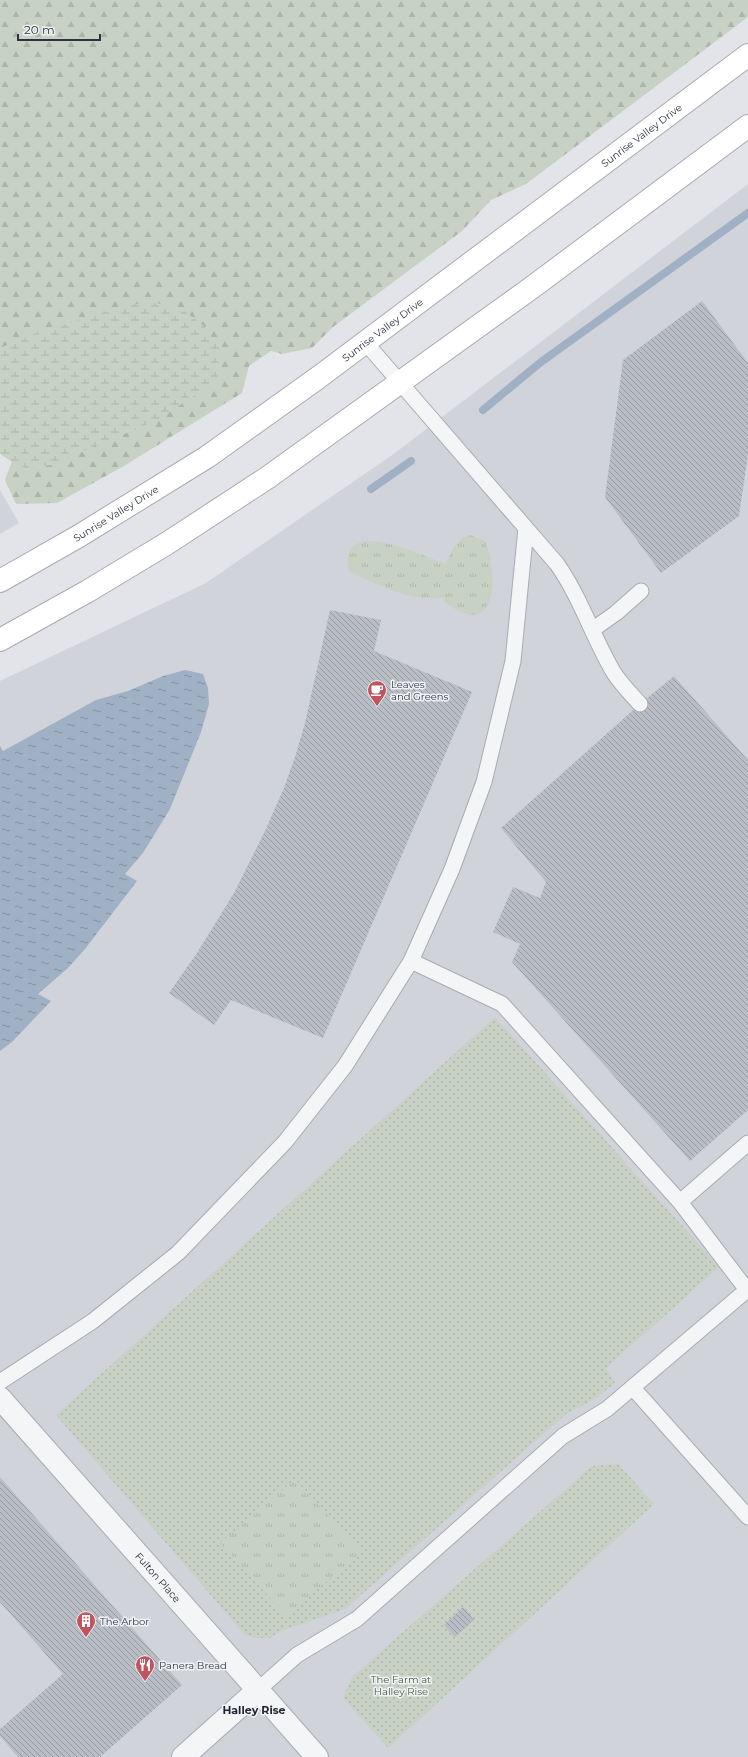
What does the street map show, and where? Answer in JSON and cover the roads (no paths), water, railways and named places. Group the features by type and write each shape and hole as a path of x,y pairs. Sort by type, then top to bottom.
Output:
{"main road":[{"name":"Sunrise Valley Drive","path":"0,581 79,536 207,457 366,342 748,55"},
{"path":"0,640 88,591 209,516 297,457 534,286 748,126"}],"street":[{"name":"Fulton Place","path":"0,1398 317,1757"},
{"path":"183,1757 258,1690"}],"lane":[{"path":"366,342 557,564 570,583 615,674 640,704"},
{"path":"0,1382 93,1321 178,1253 290,1136 345,1066 411,961 452,869 484,782 513,661 526,528"},
{"path":"592,630 616,613 641,592"},
{"path":"258,1690 297,1655 357,1619 563,1436 597,1416 633,1388 747,1290 680,1202 502,1004 411,961"},
{"path":"680,1202 748,1143"},
{"path":"633,1388 748,1517"}],"water":[{"path":"185,670 203,674 208,688 209,704 201,732 170,809 143,853 125,874 137,881 85,949 68,968 38,994 51,1001 12,1042 0,1051 0,746 3,751 96,700 128,691 163,676"}],"waterway":[{"path":"483,410 541,362 748,213"},
{"path":"371,489 411,461"}],"place":[{"name":"Leaves and Greens","path":"377,707"},
{"name":"The Arbor","path":"86,1638"},
{"name":"Panera Bread","path":"145,1682"}],"district":[{"name":"Halley Rise","path":"254,1710"}],"park label":[{"name":"The Farm at Halley Rise","path":"401,1684"}]}
